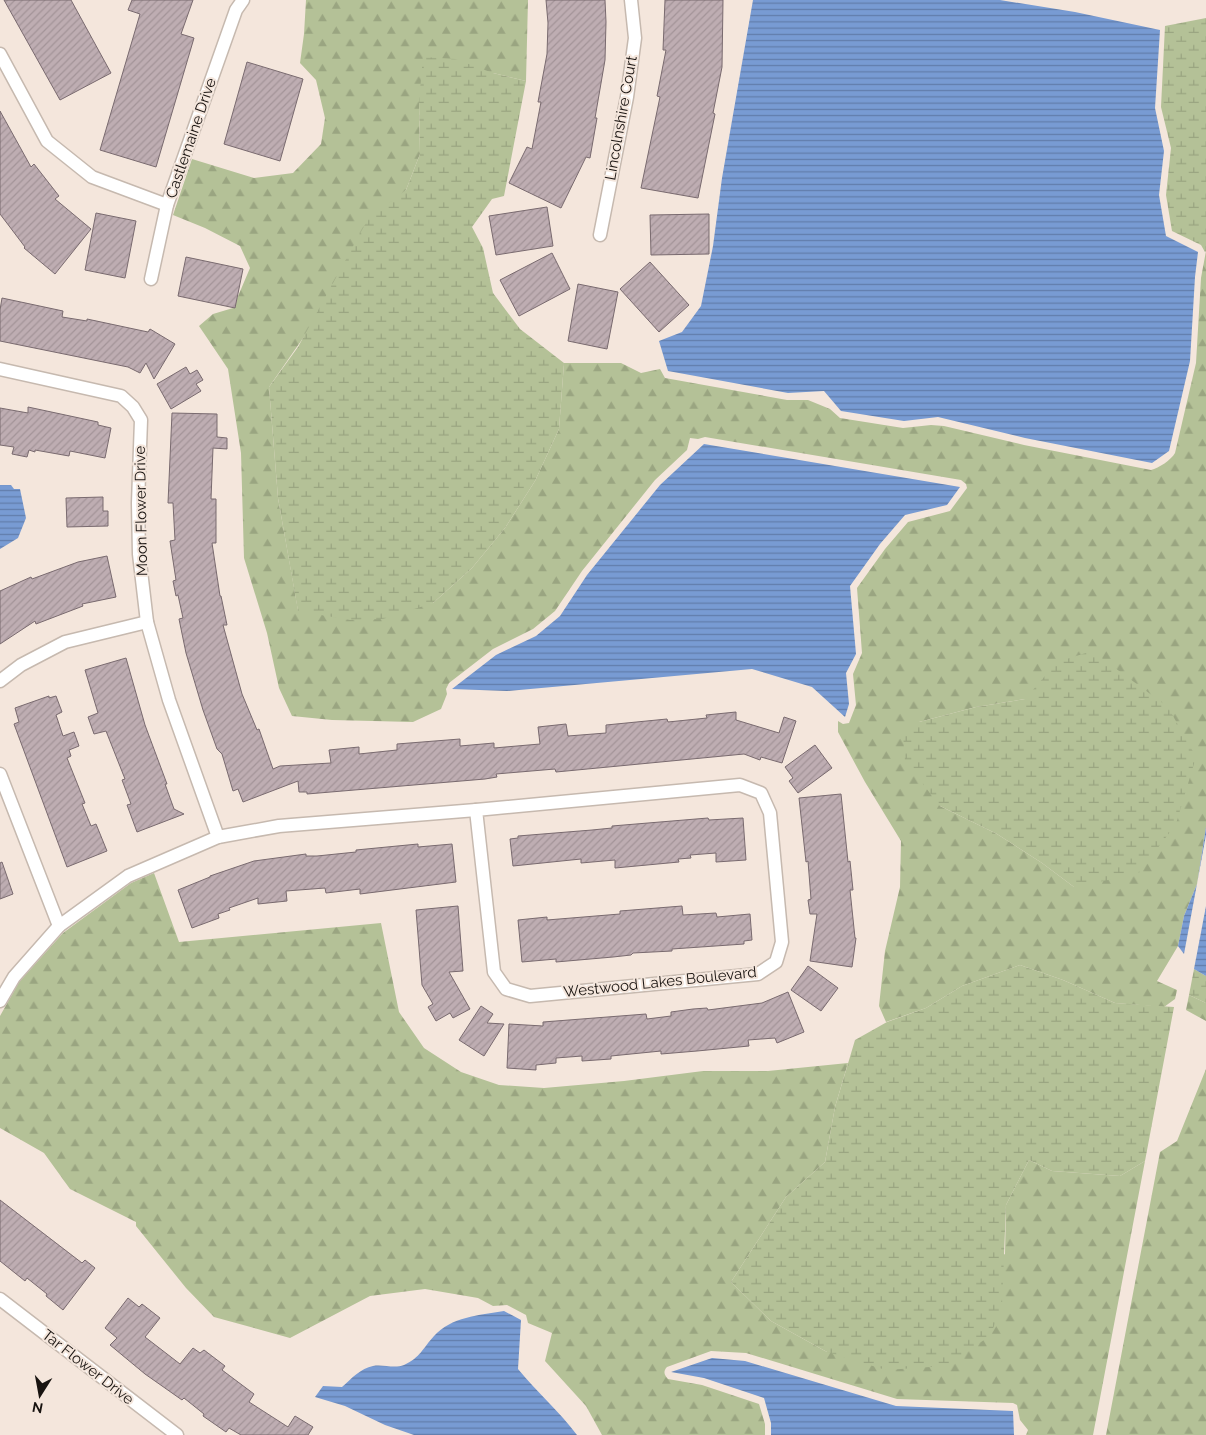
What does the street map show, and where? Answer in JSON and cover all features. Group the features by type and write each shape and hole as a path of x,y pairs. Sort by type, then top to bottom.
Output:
{"street":[{"name":"Castlemaine Drive","path":"151,279 168,206 236,10 243,0"},
{"name":"Lincolnshire Court","path":"600,235 635,38 631,0"},
{"path":"0,54 47,141 92,177 168,206"},
{"name":"Moon Flower Drive","path":"0,369 121,396 134,406 141,420 138,503 139,554 147,622 169,700 218,837"},
{"path":"0,681 21,666 64,642 147,622"},
{"path":"0,774 59,926"},
{"name":"Westwood Lakes Boulevard","path":"0,1001 14,977 59,926 128,876 218,837 279,826 476,810 740,785 761,793 770,813 782,942 776,962 758,974 530,996 506,989 494,972 476,810"},
{"name":"Tar Flower Drive","path":"0,1299 177,1435"}],"green space":[{"path":"306,0 528,0 526,81 493,73 419,101 420,154 406,190 269,387 278,498 298,610 433,603 472,568 505,528 535,481 559,429 564,363 621,363 641,373 660,369 665,378 787,400 808,400 830,409 840,418 903,428 931,425 944,426 1024,445 1151,470 1154,469 1168,461 1175,453 1196,363 1201,278 1206,251 1206,827 1197,884 1184,916 1178,946 1157,981 1177,990 1175,999 1164,1007 1115,1003 1063,980 1020,965 962,986 926,1008 886,1022 879,1006 885,951 900,887 901,841 865,782 838,732 838,721 843,724 849,723 856,705 853,674 862,653 857,588 885,549 908,522 950,511 967,488 966,484 961,480 705,437 698,439 690,438 687,450 655,480 582,571 555,611 533,629 493,649 449,683 441,709 413,722 332,720 292,716 279,688 267,633 244,558 241,453 228,369 199,326 213,314 233,308 250,268 240,246 205,228 173,215 192,159 254,178 293,173 321,144 325,118 316,80 300,63","holes":["1025,699 1074,887 1042,863 997,834 940,806 919,722 976,707"]},
{"path":"1206,18 1205,252 1201,245 1172,231 1166,195 1171,148 1161,107 1165,26"},
{"path":"423,57 455,59 493,73 526,81 504,196 492,199 472,227 483,248 493,293 520,329 564,363 559,429 535,481 505,528 472,568 433,603 383,619 350,620 298,611 278,498 269,387 298,347 368,219 406,190 420,154 419,101"},
{"path":"1092,651 1168,707 1196,757 1176,824 1138,874 1074,887 1042,863 997,834 940,806 905,761 903,733 919,722 976,707 1025,699 1057,662"},
{"path":"154,873 179,942 381,923 399,1012 424,1048 461,1072 499,1085 544,1088 624,1081 703,1071 768,1071 848,1063 835,1107 825,1162 786,1197 731,1282 771,1321 827,1352 1005,1254 1006,1205 1029,1160 1052,1171 1120,1176 1145,1161 1093,1435 1026,1435 1028,1430 1020,1420 1017,1405 1013,1403 897,1399 746,1353 711,1351 667,1367 666,1376 668,1379 702,1385 759,1404 765,1424 765,1435 602,1435 586,1406 545,1361 552,1333 528,1323 526,1315 507,1305 493,1306 478,1298 425,1289 370,1296 290,1338 214,1317 186,1288 136,1226 136,1222 70,1189 44,1153 0,1128 0,1016 19,982 63,933 131,883"},
{"path":"1020,965 1063,980 1115,1003 1174,1007 1145,1161 1120,1176 1052,1171 1029,1160 1006,1205 1002,1306 990,1336 945,1366 886,1370 827,1352 771,1321 731,1282 786,1197 825,1162 835,1107 855,1040 887,1022 926,1008 962,986"},
{"path":"1194,969 1206,976 1206,1003 1189,995"},
{"path":"1189,995 1206,1003 1206,1021 1186,1010"},
{"path":"1206,1069 1206,1435 1106,1435 1160,1152 1177,1141"}],"water":[{"path":"753,0 1000,0 1075,12 1160,30 1155,108 1164,151 1159,195 1166,236 1198,252 1190,361 1169,451 1152,463 1025,438 938,417 904,421 841,411 824,391 788,393 668,371 659,341 682,332 701,306 713,246 722,178"},
{"path":"704,444 960,487 947,505 905,515 880,544 850,586 856,654 846,673 849,704 845,717 812,687 752,669 507,691 452,689 496,655 536,636 560,616 587,575 660,485"},
{"path":"0,485 11,485 14,489 20,489 26,518 18,538 0,549"},
{"path":"1206,827 1206,835 1197,882"},
{"path":"1197,884 1184,954 1178,946 1184,916"},
{"path":"1206,906 1206,976 1194,969"},
{"path":"504,1311 521,1320 518,1369 577,1435 414,1435 385,1425 345,1406 315,1397 323,1386 342,1387 356,1374 369,1367 392,1367 410,1362 418,1356 434,1336 457,1321"},
{"path":"712,1358 745,1361 896,1406 1013,1411 1014,1435 771,1435 771,1423 764,1398 704,1378 671,1372"}],"building":[{"path":"4,0 71,0 111,73 60,100"},
{"path":"132,0 193,0 181,34 194,38 156,167 100,150 140,14 128,10"},
{"path":"546,0 605,0 605,60 590,158 586,157 561,208 509,183 527,147 532,149 541,102 538,102 547,54 548,23"},
{"path":"665,0 723,0 722,67 713,113 715,114 698,198 641,188 660,97 657,96 666,50 663,50"},
{"path":"247,62 303,79 280,161 224,144"},
{"path":"0,111 31,167 34,164 59,196 55,199 91,229 55,274 24,248 0,214"},
{"path":"547,207 553,246 496,255 489,216"},
{"path":"96,213 136,221 125,278 85,270"},
{"path":"709,214 709,254 651,255 650,215"},
{"path":"552,253 570,289 519,316 500,280"},
{"path":"186,257 243,269 235,308 178,296"},
{"path":"650,262 689,305 659,332 620,289"},
{"path":"578,284 618,292 607,349 568,341"},
{"path":"2,298 63,311 62,317 87,321 87,319 148,332 150,329 175,344 154,379 146,363 140,373 128,367 0,341"},
{"path":"186,367 190,374 197,370 203,380 196,384 201,391 171,409 157,384"},
{"path":"28,407 98,422 98,425 111,428 105,458 70,451 69,456 35,450 35,452 29,450 27,457 12,454 14,447 0,445 0,408 28,413"},
{"path":"172,413 217,414 217,437 227,438 227,449 213,448 211,499 216,499 216,543 212,543 220,596 227,625 223,625 242,694 257,730 259,729 273,769 280,766 331,763 329,750 359,747 359,754 397,750 397,744 460,739 460,746 494,743 494,748 540,744 538,727 566,724 568,736 606,733 606,725 667,719 668,722 707,718 706,715 736,712 736,720 779,733 784,717 796,721 782,763 761,757 760,760 744,754 556,772 555,769 496,774 497,777 485,779 307,794 307,792 299,792 298,781 243,802 238,789 233,791 222,754 217,749 203,710 186,653 179,619 183,618 173,581 176,580 170,541 175,540 173,503 168,503"},
{"path":"103,497 103,511 108,511 108,526 67,527 66,498"},
{"path":"107,556 116,597 82,604 83,606 36,624 35,621 0,644 0,591 31,577 32,579 78,562"},
{"path":"126,658 145,725 167,784 165,784 174,809 184,814 137,832 127,805 131,804 122,780 125,779 106,731 94,734 88,717 98,713 85,670"},
{"path":"49,696 49,698 56,696 62,712 56,715 63,736 74,732 79,746 69,750 71,756 67,758 85,803 82,804 91,826 96,824 107,851 67,867 14,724 19,722 15,708"},
{"path":"815,745 832,768 798,793 789,781 793,778 785,767"},
{"path":"841,794 853,890 850,890 856,938 852,967 810,961 817,914 810,914 808,900 811,899 808,861 806,862 799,798"},
{"path":"708,818 709,820 743,818 746,860 716,862 716,853 690,855 691,858 678,859 679,862 615,868 615,860 581,863 581,859 513,866 510,839 518,838 518,836"},
{"path":"418,844 418,847 452,844 456,882 360,894 360,889 326,893 325,888 286,891 287,901 258,904 258,898 229,908 230,910 218,914 219,918 192,928 178,890 210,876 254,861 306,854 306,856 317,856"},
{"path":"2,862 13,894 0,899 0,863"},
{"path":"458,906 463,971 449,972 470,1009 453,1018 450,1013 436,1021 428,1007 433,1004 422,985 416,910"},
{"path":"682,906 683,915 716,913 717,917 750,914 752,940 744,941 744,944 672,949 672,951 633,953 631,955 613,957 556,962 556,959 522,962 518,920 547,917 547,920 620,914 620,911"},
{"path":"808,966 838,988 821,1011 791,990"},
{"path":"788,992 804,1032 777,1043 775,1038 748,1040 749,1046 661,1054 661,1051 611,1056 611,1059 582,1061 582,1056 556,1058 556,1063 536,1065 536,1070 507,1068 509,1024 543,1026 543,1022 646,1014 647,1019 671,1016 671,1012 707,1008 708,1010 762,1003"},
{"path":"481,1006 493,1014 487,1023 504,1024 484,1056 459,1040"},
{"path":"0,1200 82,1263 85,1260 95,1268 63,1310 27,1278 25,1281 0,1261"},
{"path":"128,1298 139,1307 142,1304 160,1318 145,1337 180,1364 193,1348 200,1353 204,1350 225,1366 222,1370 254,1394 249,1402 288,1427 295,1416 313,1427 308,1435 241,1435 229,1428 226,1432 203,1416 204,1414 184,1398 182,1400 145,1374 110,1345 117,1338 105,1328"}]}
